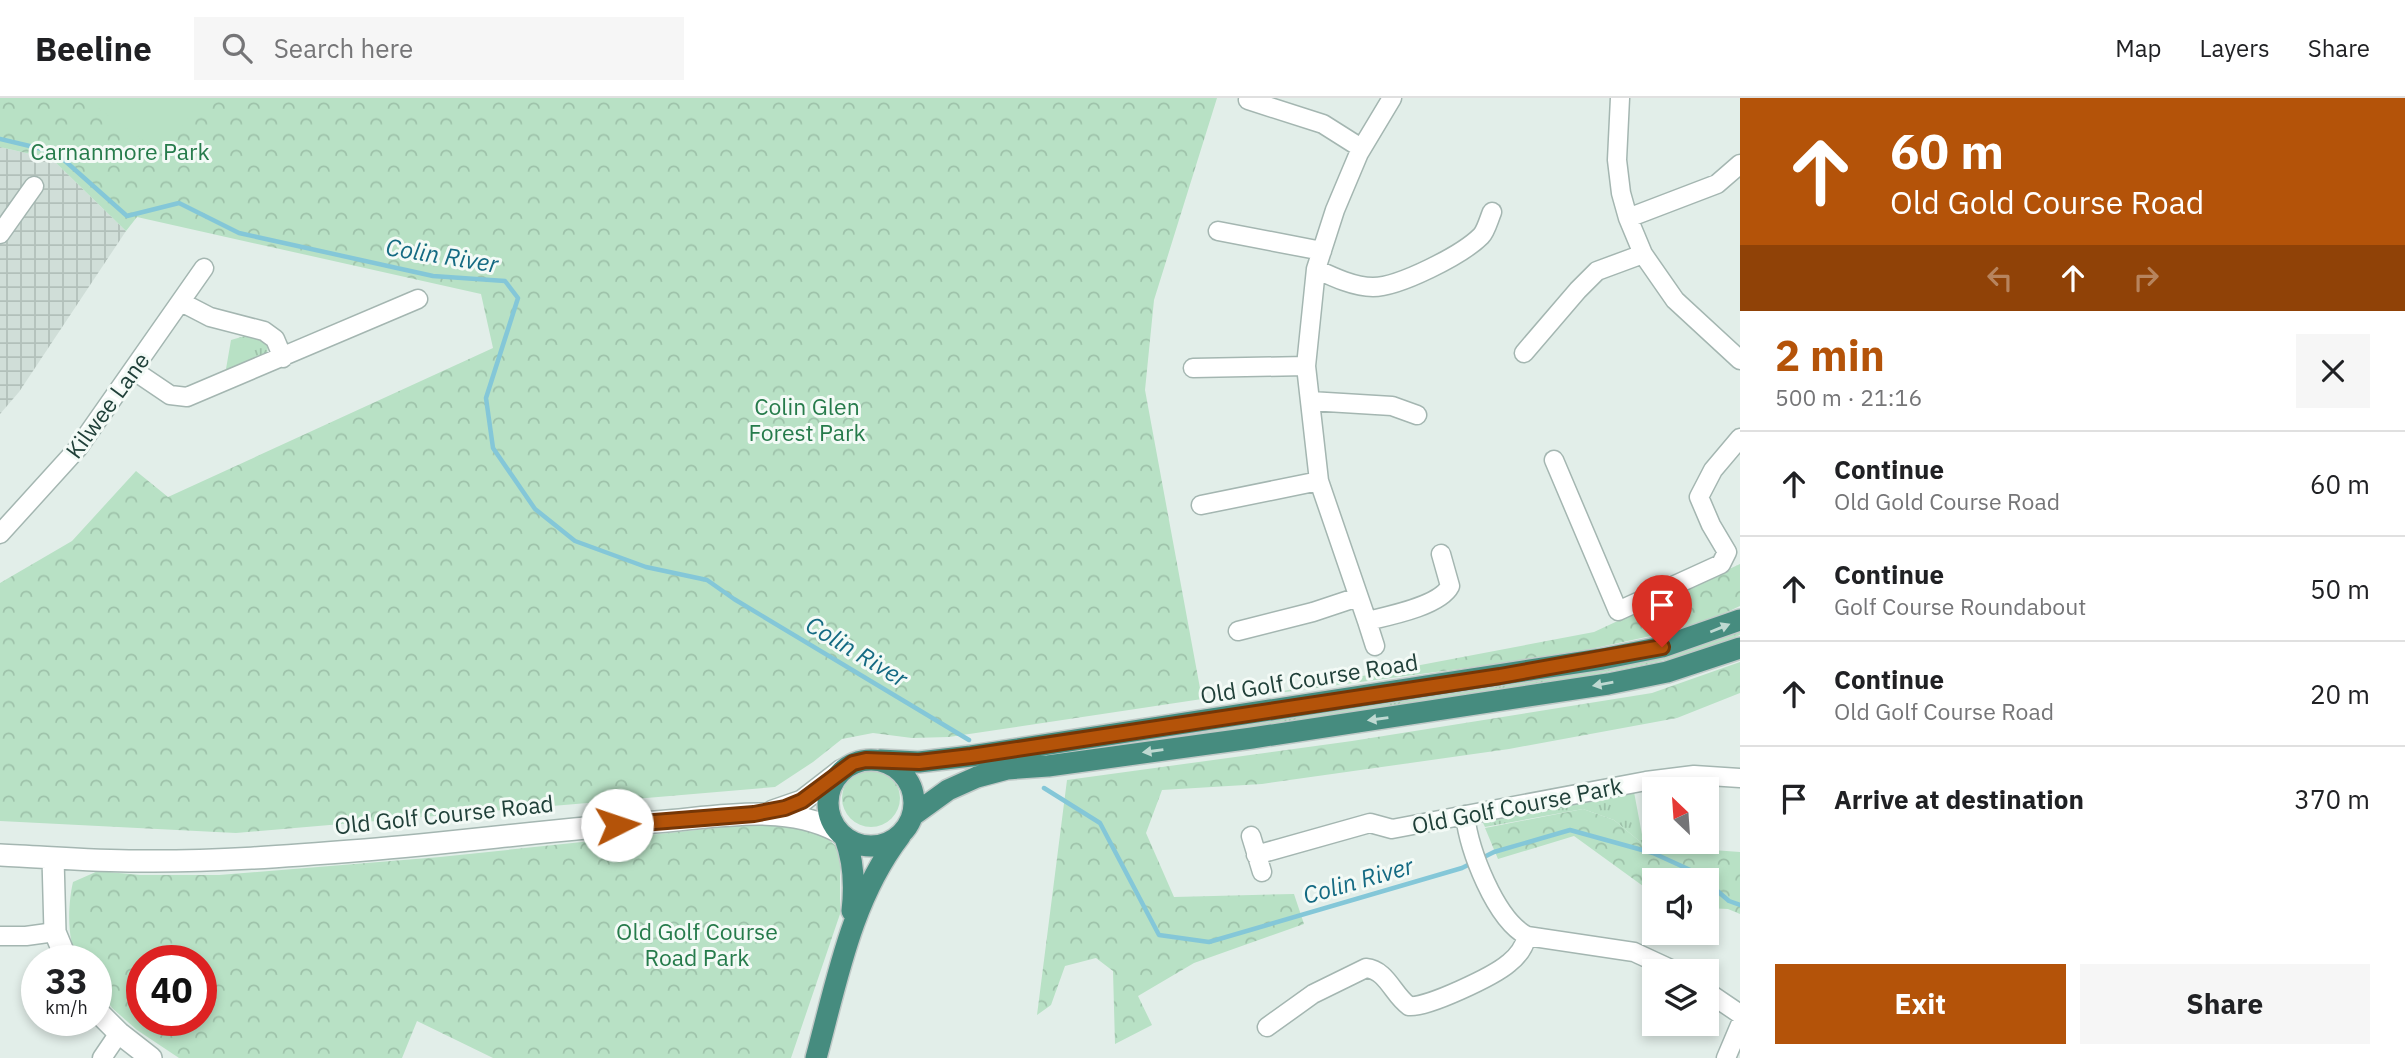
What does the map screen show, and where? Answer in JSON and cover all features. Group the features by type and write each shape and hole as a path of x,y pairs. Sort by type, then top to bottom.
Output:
{"highway":[{"name":"Old Golf Course Road","path":"880,760 919,762 971,756 1551,668 1662,647 1740,620"},
{"path":"841,834 867,846 879,845 946,801 984,785 1048,766 1608,684 1667,672 1740,648"},
{"path":"816,1058 848,938 871,881 906,827 914,797 903,774 880,760 853,763 833,781 828,794 827,807 831,821 851,855 854,880 848,938"}],"street":[{"path":"1375,646 1319,481 1306,366 1316,269 1335,211 1362,148 1392,98"},
{"path":"1620,98 1617,160 1621,193 1643,254 1675,300 1740,360"},
{"path":"1248,100 1323,124 1362,148"},
{"path":"1628,218 1717,184 1740,164"},
{"path":"0,234 34,186"},
{"path":"1316,269 1344,281 1372,287 1397,284 1460,252 1483,235 1492,212"},
{"path":"1219,230 1322,251"},
{"path":"1524,354 1578,289 1597,271 1643,254"},
{"name":"Kilwee Lane","path":"0,534 78,448 204,268"},
{"path":"133,370 170,395 187,397 418,299"},
{"path":"181,302 209,317 264,331 275,339 283,358"},
{"path":"1193,368 1306,366"},
{"path":"1310,401 1392,407 1418,415"},
{"path":"1554,460 1618,611 1721,564 1727,552 1699,497 1713,470 1740,438"},
{"path":"1201,505 1319,481"},
{"path":"1367,621 1414,608 1446,594 1450,586 1441,554"},
{"path":"1238,631 1356,591"},
{"path":"754,814 785,808 802,801 842,771"},
{"name":"Old Golf Course Park","path":"1251,836 1259,863 1370,823 1392,829 1646,781 1694,775 1740,778"},
{"name":"Old Golf Course Road","path":"0,855 179,860 353,850 562,829 754,814 803,817 821,822 841,834"},
{"path":"1465,815 1469,841 1486,879 1503,915 1519,932 1527,936 1634,952 1649,959"},
{"path":"53,858 55,932 60,945"},
{"path":"0,936 55,932"},
{"path":"1266,1027 1313,994 1366,968 1378,971 1399,999 1409,1006 1424,1005 1507,965 1520,953 1527,936"},
{"path":"1719,1000 1740,1014"},
{"path":"1726,1058 1740,1024"},
{"path":"112,1026 151,1058"},
{"path":"102,1058 119,1033"}],"shaded area":[{"path":"0,147 52,159 126,231 19,392 0,414"}],"green space":[{"name":"Colin Glen Forest Park","path":"0,98 1217,98 1154,300 1145,390 1202,699 949,737 912,738 873,733 842,739 775,787 236,833 0,821 0,583 72,541 136,471 168,497 493,348 481,294 137,217 126,231 52,159 0,147"},
{"path":"84,98 202,98 162,154"},
{"path":"248,335 260,337 268,345 267,354 232,372 226,369 231,340"},
{"path":"1740,564 1740,606 1697,626 1563,655 1262,695 1594,632"},
{"path":"1740,625 1740,635 1700,650 1656,662 1570,679 1031,760 1021,754"},
{"path":"1740,662 1740,693 1677,718 1509,749 1262,784 1162,790 1146,833 1174,897 1294,894 1304,924 1194,963 1138,996 1152,1025 1115,1044 1113,971 1096,958 1065,966 1051,1005 1037,1015 1067,780 1352,741 1652,693"},
{"path":"871,769 892,777 900,798 892,819 871,827 850,819 842,798 850,777"},
{"path":"1634,792 1642,843 1614,820 1583,809 1485,827 1481,819"},
{"path":"1583,809 1614,820 1642,843 1642,854 1740,852 1740,914 1719,909 1719,868 1642,868 1642,885 1574,836 1498,859 1485,828"},
{"name":"Old Golf Course Road Park","path":"774,822 814,826 840,850 840,914 791,1058 493,1058 417,1021 402,1058 179,1058 146,1036 217,1036 217,945 126,945 126,1020 112,1008 112,945 73,945 69,911 73,882 98,871 140,875 219,875 440,857"}],"waterway":[{"name":"Colin River","path":"0,139 55,152 127,216 179,203 239,233 433,276 505,281 518,298 486,398 493,448 535,509 575,541 646,567 707,580 734,599 969,740"},
{"name":"Colin River","path":"1044,788 1100,823 1159,935 1209,942 1472,863"},
{"name":"Colin River","path":"1480,859 1494,852 1570,830 1653,853 1686,868"},
{"name":"Colin River","path":"1719,892 1729,901 1740,905"}],"route":[{"path":"617,825 754,814 785,808 802,801 853,763 866,760 919,762 971,756 1500,676 1662,647"}],"park label":[{"name":"Carnanmore Park","path":"120,151"}]}
